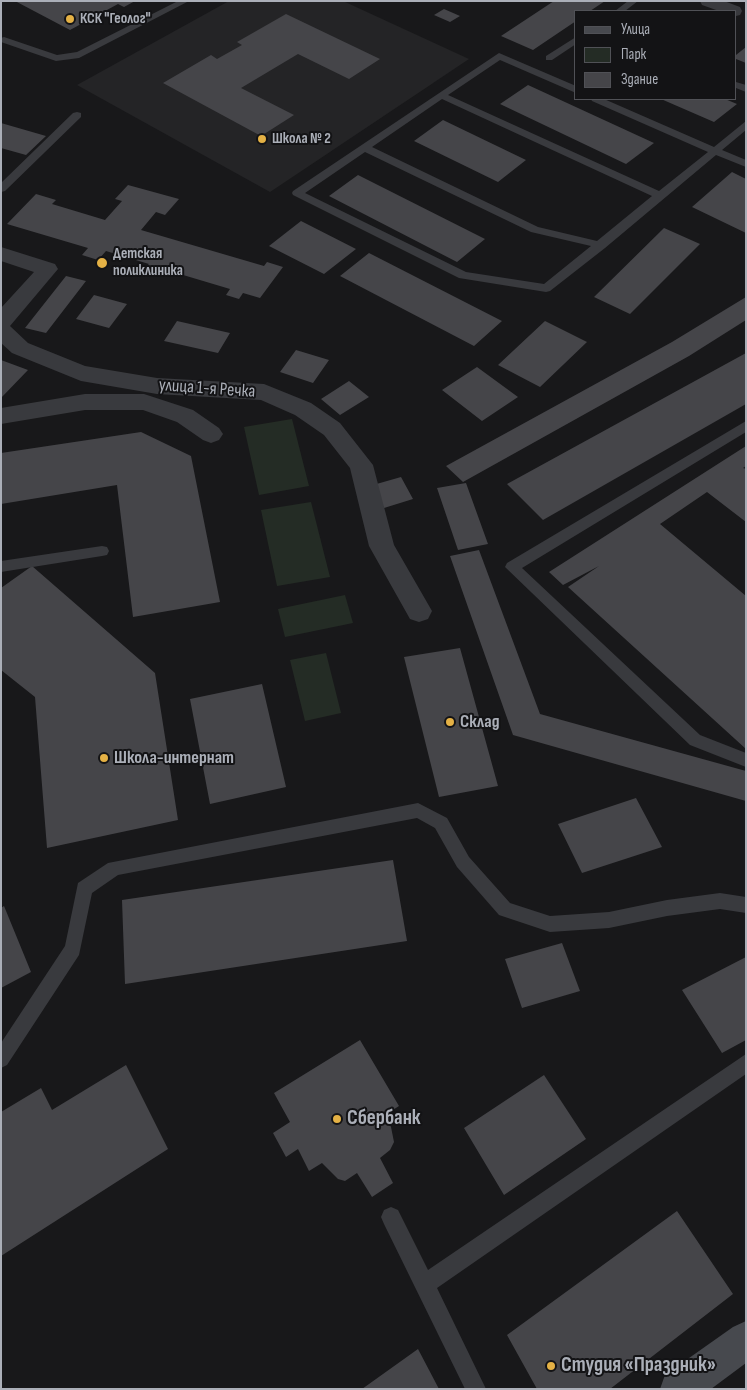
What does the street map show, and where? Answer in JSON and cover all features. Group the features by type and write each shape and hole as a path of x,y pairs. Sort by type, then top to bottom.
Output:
{"street":[{"path":"708,1 730,10"},
{"path":"1,254 48,269 1,322"},
{"name":"улица 1-я Речка","path":"1,330 20,348 81,373 157,386 264,392 303,409 332,429 361,465 382,546 420,611"},
{"path":"1,416 85,402 144,402 184,416 210,434"},
{"path":"679,1389 746,1340"}],"lane":[{"path":"4,40 56,58 80,55 185,1"},
{"path":"620,10 634,1"},
{"path":"549,58 574,41"},
{"path":"574,89 499,56 297,193 462,275 546,288 601,245 746,124"},
{"path":"441,95 660,196"},
{"path":"598,100 746,164"},
{"path":"1,189 77,115"},
{"path":"364,146 535,230 601,245"},
{"path":"746,426 512,568 695,740 746,760"},
{"path":"1,567 102,551"},
{"path":"1,1059 73,949 84,889 114,868 418,810 440,823 463,862 505,909 550,924 609,920 667,908 720,901 746,905"},
{"path":"424,1285 746,1063"},
{"path":"391,1217 476,1389"}],"shaded area":[{"name":"Школа № 2","path":"229,1 343,1 469,59 270,192 77,85"}],"green space":[{"path":"292,419 309,486 259,495 244,427"},
{"path":"311,502 330,577 277,586 261,510"},
{"path":"345,595 353,623 285,637 278,609"},
{"path":"326,653 341,713 305,721 290,660"}],"building":[{"name":"КСК \"Геолог\"","path":"15,1 135,1 124,7 118,4 70,30"},
{"path":"554,1 605,1 592,10 574,10 574,22 533,50 501,36"},
{"path":"444,9 460,16 450,22 434,15"},
{"path":"286,14 380,59 349,79 298,54 241,88 294,115 261,136 163,83 211,55 217,59 242,45 237,42"},
{"path":"746,47 746,63 737,59 737,54"},
{"path":"528,85 654,143 626,164 500,104"},
{"path":"663,100 727,100 737,104 714,122"},
{"path":"443,120 526,160 498,182 414,141"},
{"path":"1,123 46,136 26,155 1,148"},
{"path":"732,172 746,179 746,233 692,207"},
{"path":"358,175 485,239 457,262 329,196"},
{"path":"128,185 179,199 165,215 156,212 141,230 264,266 267,262 283,267 260,298 243,293 239,299 226,295 230,289 163,269 159,274 143,269 149,264 106,251 98,260 82,255 88,248 7,224 36,194 56,200 52,204 105,220 122,201 115,199"},
{"path":"301,221 356,249 324,274 269,246"},
{"path":"664,228 700,244 630,314 594,297"},
{"path":"369,253 502,321 474,346 340,276"},
{"path":"66,276 86,281 46,333 25,328"},
{"path":"94,295 127,304 109,328 76,319"},
{"path":"746,297 746,320 689,356 463,482 446,466 672,342"},
{"path":"177,321 230,333 218,353 164,341"},
{"path":"545,321 587,342 540,387 498,365"},
{"path":"296,350 329,360 313,383 280,372"},
{"path":"746,353 746,404 543,520 507,484"},
{"path":"1,360 28,370 1,398"},
{"path":"477,367 518,397 482,421 442,390"},
{"path":"349,381 369,397 340,415 321,399"},
{"path":"141,432 191,456 220,602 133,617 117,485 1,504 1,453"},
{"path":"746,446 746,466 743,468 746,469 746,522 707,492 660,524 746,596 746,749 568,587 599,566 563,585 549,572"},
{"path":"401,477 413,499 384,508 373,485"},
{"path":"466,483 488,544 458,550 437,488"},
{"path":"479,550 540,714 746,771 746,801 513,735 450,556"},
{"name":"Школа-интернат","path":"32,566 155,673 178,820 47,848 35,697 1,670 1,588"},
{"name":"Склад","path":"460,648 498,786 439,797 404,657"},
{"path":"262,684 286,787 210,804 190,699"},
{"path":"636,798 662,847 582,873 558,824"},
{"path":"393,860 407,941 125,984 122,900"},
{"path":"4,906 31,972 1,988 1,908"},
{"path":"562,943 580,991 522,1008 505,959"},
{"path":"746,957 746,1040 722,1053 682,990"},
{"name":"Сбербанк","path":"360,1040 399,1106 385,1115 391,1127 394,1142 390,1150 380,1158 393,1183 372,1197 357,1173 345,1181 338,1179 322,1163 309,1171 298,1149 286,1157 273,1133 290,1122 274,1093"},
{"path":"126,1065 168,1149 1,1256 1,1112 41,1088 52,1110"},
{"path":"544,1075 586,1139 504,1195 464,1128"},
{"path":"677,1211 733,1294 610,1389 537,1389 507,1335"},
{"path":"418,1349 439,1389 362,1389"}],"place":[{"name":"КСК \"Геолог\"","path":"70,19"},
{"name":"Школа № 2","path":"262,139"},
{"name":"Детская поликлиника","path":"102,263"},
{"name":"Склад","path":"450,722"},
{"name":"Школа-интернат","path":"104,758"},
{"name":"Сбербанк","path":"337,1119"},
{"name":"Студия «Праздник»","path":"551,1366"}]}
